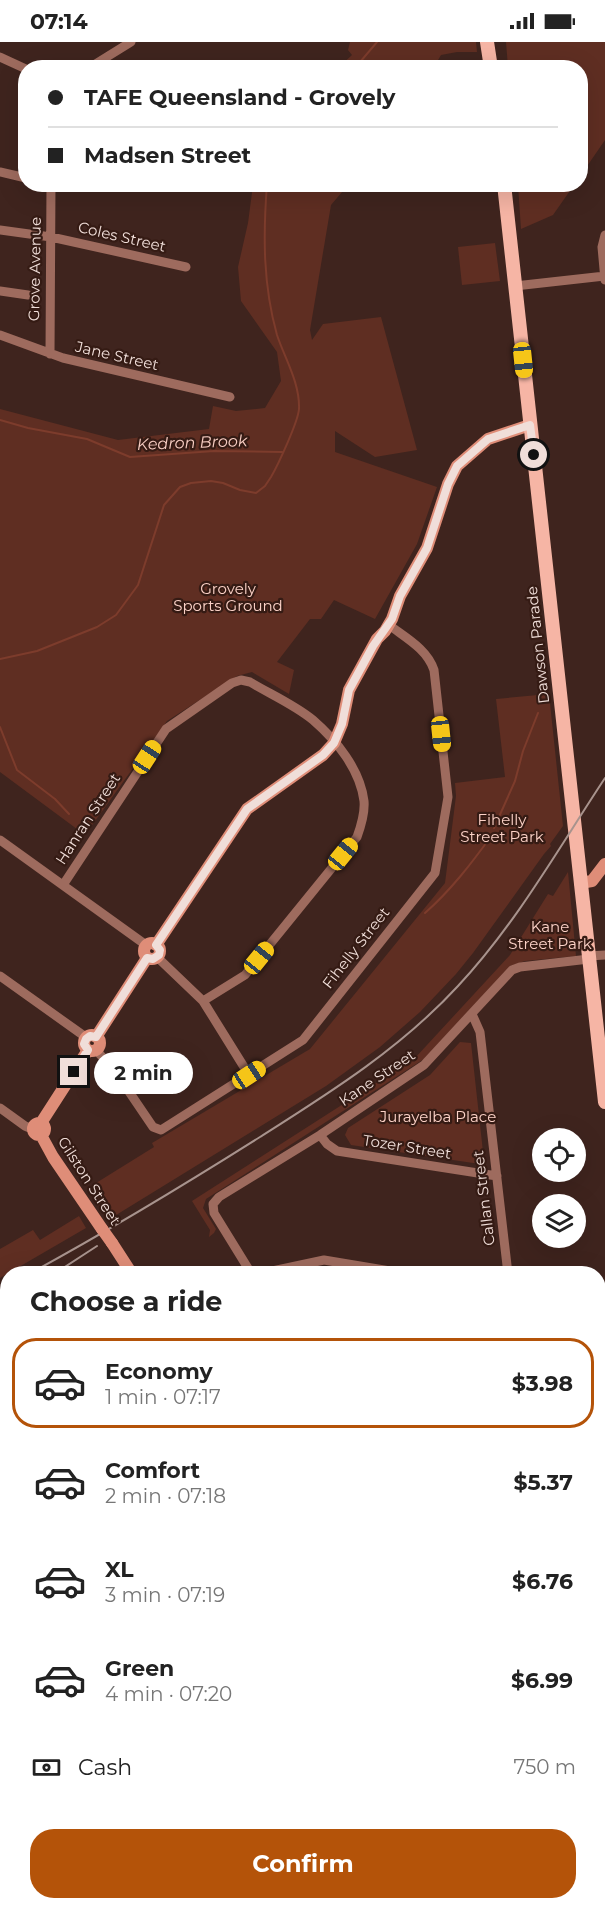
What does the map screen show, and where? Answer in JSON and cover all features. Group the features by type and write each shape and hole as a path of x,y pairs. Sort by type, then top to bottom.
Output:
{"main road":[{"path":"489,42 491,60"},
{"name":"Dawson Parade","path":"505,192 605,1102"}],"street":[{"path":"102,60 131,42"},
{"path":"0,57 18,65"},
{"path":"0,172 18,176"},
{"name":"Grove Avenue","path":"50,354 51,192"},
{"name":"Coles Street","path":"0,230 51,237 186,267"},
{"path":"515,286 605,278 602,247 605,235"},
{"path":"0,291 28,294"},
{"name":"Jane Street","path":"0,335 50,354 230,397"},
{"path":"0,1108 25,1126 38,1129 152,951 247,809 323,755 334,743 342,724 349,690 373,646 389,625 400,596 427,548 448,484 457,466 488,439 530,425"},
{"name":"Fihelly Street","path":"92,1043 115,1071 153,1127 161,1130 306,1036 435,873 448,797 434,670 431,662 418,646 389,625"},
{"name":"Hanran Street","path":"63,885 166,729 236,681 250,682 306,716 346,756 352,768 362,794 363,809 357,837 245,975 203,1001"},
{"path":"0,840 152,951 203,1001 249,1075"},
{"path":"580,883 592,881 605,864"},
{"name":"Kane Street","path":"247,1266 214,1214 213,1204 219,1197 320,1135 424,1065 512,970 605,955"},
{"path":"0,976 92,1043"},
{"name":"Callan Street","path":"472,1014 480,1032 507,1266"},
{"name":"Gilston Street","path":"38,1129 53,1157 127,1266"},
{"name":"Tozer Street","path":"320,1135 337,1151 497,1176"},
{"name":"Gilston Street","path":"112,1243 120,1266"},
{"path":"296,1266 324,1260 360,1266"}],"green space":[{"path":"350,42 476,42 477,52 441,55 438,60 347,60 352,55 348,50"},
{"path":"506,42 605,42 605,140 588,165 588,60 507,60"},
{"name":"Grovely Sports Ground","path":"252,192 342,192 331,205 310,330 312,340 323,324 381,317 417,450 375,457 335,431 335,452 437,487 417,544 375,619 334,600 321,619 310,619 277,662 294,670 289,694 252,672 237,676 167,721 85,835 0,772 0,409 118,440 209,429 213,406 236,411 265,408 281,381 277,352 241,301 238,267"},
{"path":"519,192 569,192 553,215 521,229"},
{"path":"495,243 500,281 462,285 458,247"},
{"name":"Fihelly Street Park","path":"549,694 563,826 550,844 551,846 456,974 420,1012 380,1047 326,1086 108,1220 88,1188 154,1147 152,1143 310,1049 445,883 456,796 455,783 505,777 496,699"},
{"name":"Kane Street Park","path":"568,872 576,956 525,961 510,966 424,1059 206,1199 203,1208 216,1229 209,1237 210,1230 192,1201 415,1058 510,955 548,894 553,896"},
{"name":"Jurayelba Place","path":"460,1042 471,1043 484,1161 480,1164 351,1145 345,1135 348,1128 430,1075"},
{"path":"79,1216 86,1228 21,1266 0,1266 0,1249 33,1230 40,1240"}],"waterway":[{"name":"Kedron Brook","path":"362,60 377,42"},
{"name":"Kedron Brook","path":"0,659 37,651 97,627 116,615 138,585 164,505 180,487 191,483 211,481 256,493 271,477 292,433 298,415 299,399 295,380 277,335 269,298 265,241 267,192"},
{"name":"Kedron Brook","path":"0,420 28,428 87,439 130,457 214,451 282,452"},
{"path":"494,828 515,781 523,751 538,713"},
{"path":"0,727 17,770 55,799 69,814"},
{"path":"425,913 460,876 492,835"}],"railway":[{"path":"43,1266 203,1173 287,1120 364,1068 413,1029 458,986 499,937 518,912 605,778"},
{"path":"66,1266 97,1246"}],"route":[{"path":"74,1072 88,1050 84,1041 90,1036 96,1037 147,958 153,959 159,955 160,950 156,945 247,809 323,755 334,743 342,724 349,690 377,639 385,632 400,596 427,548 448,484 457,466 488,439 530,425 534,455"}]}
